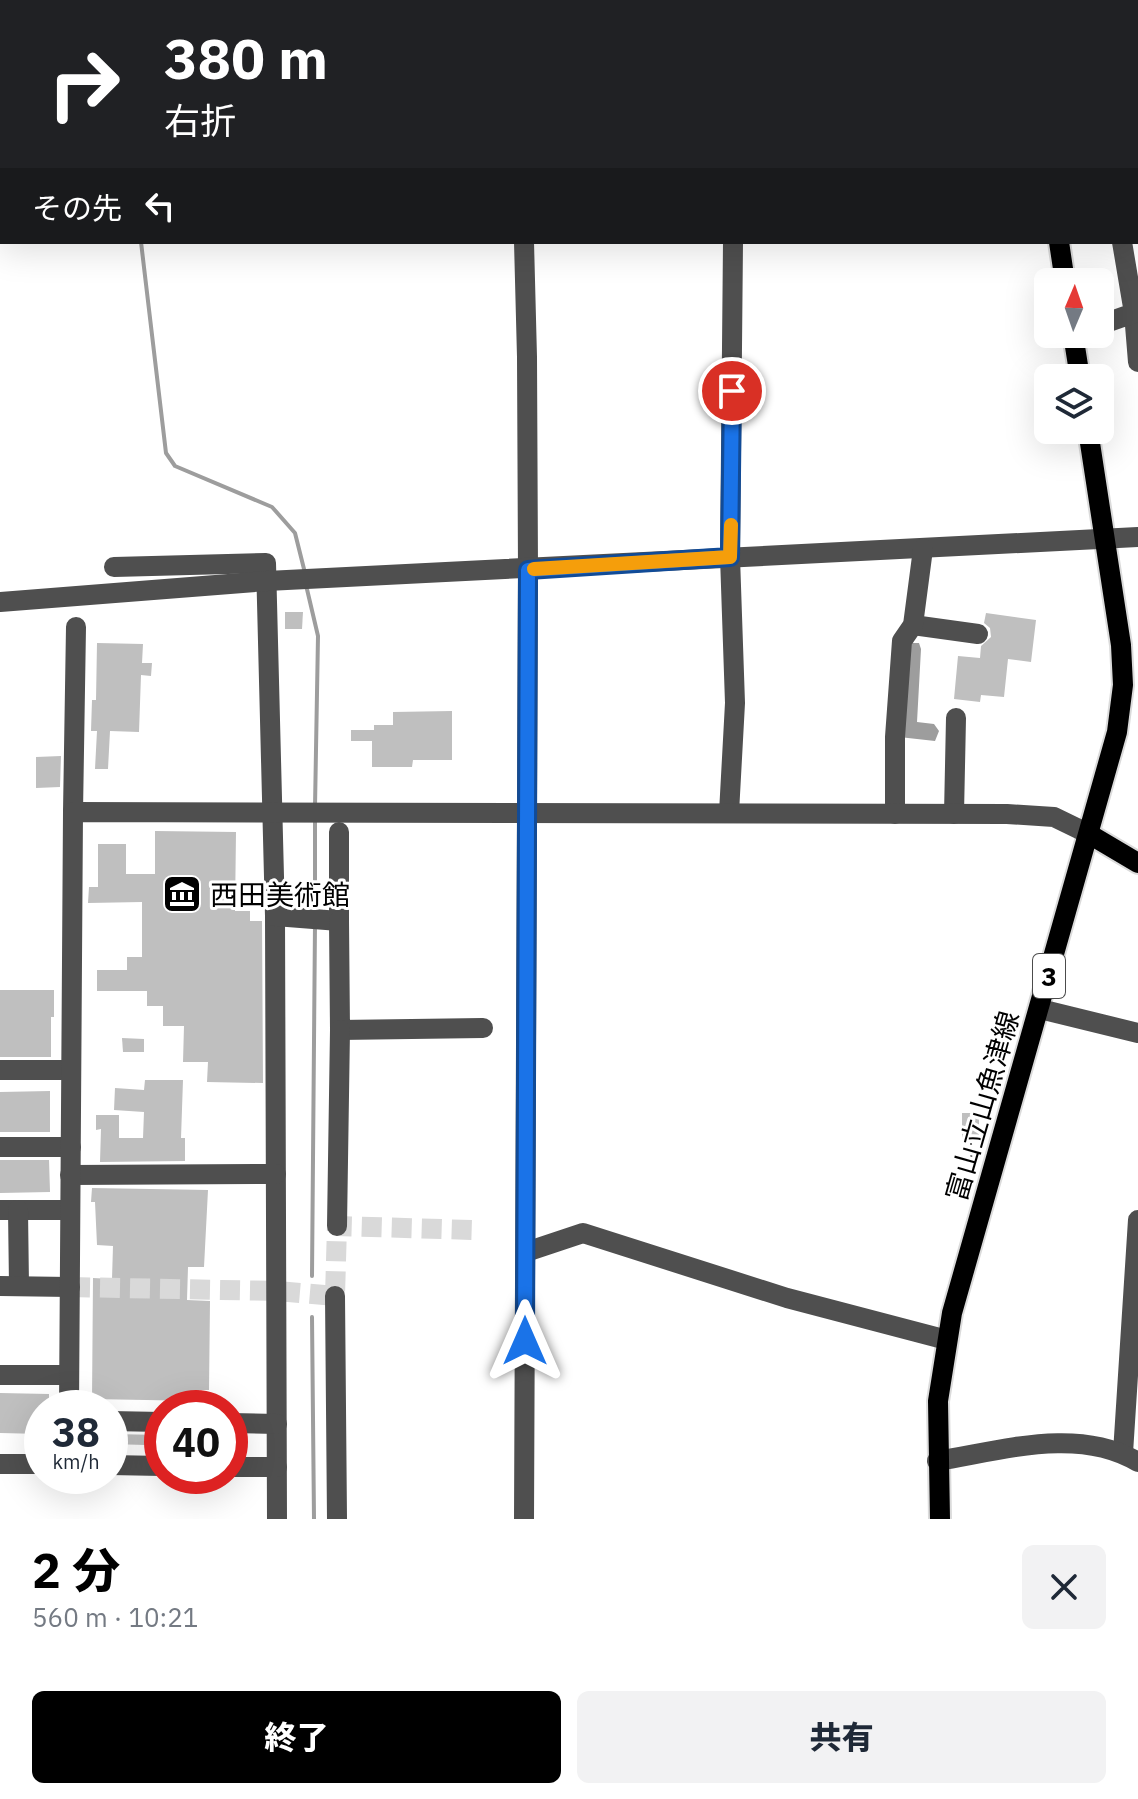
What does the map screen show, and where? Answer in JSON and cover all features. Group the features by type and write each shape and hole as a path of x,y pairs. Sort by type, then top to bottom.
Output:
{"main road":[{"path":"1059,244 1063,268"},
{"name":"富山立山魚津線","path":"940,1519 938,1401 947,1340 1117,732 1123,685 1121,645 1090,444"},
{"path":"1089,834 1138,863"}],"street":[{"path":"524,244 528,570 524,1519"},
{"path":"729,813 735,703 730,557 733,244"},
{"path":"1122,244 1136,312 1138,362"},
{"path":"1114,320 1136,312"},
{"path":"0,602 267,581 1138,537"},
{"path":"895,814 895,737 902,641 913,625 923,549"},
{"path":"114,567 266,563 275,916 277,1519"},
{"path":"913,625 978,634"},
{"path":"69,1390 76,627"},
{"path":"954,814 956,718"},
{"path":"73,812 954,814 1054,817 1089,834"},
{"path":"337,1226 339,832"},
{"path":"275,916 339,921"},
{"path":"1040,1009 1138,1033"},
{"path":"340,1030 483,1028"},
{"path":"0,1070 71,1070"},
{"path":"0,1147 71,1147"},
{"path":"70,1175 276,1174"},
{"path":"70,1210 9,1210 10,1286 70,1287"},
{"path":"937,1461 1063,1442 1130,1457 1138,1220"},
{"path":"526,1252 583,1233 787,1298 947,1340"},
{"path":"335,1296 337,1519"},
{"path":"0,1375 69,1375"},
{"path":"248,1423 277,1424"},
{"path":"0,1464 24,1464"},
{"path":"248,1467 277,1467"}],"shaded area":[{"path":"907,643 919,643 921,649 917,722 934,724 939,731 935,741 899,737"}],"building":[{"path":"285,612 303,612 302,629 285,629"},
{"path":"986,613 1036,620 1031,662 1008,659 1004,697 981,695 980,702 954,699 958,656 980,658 981,646 991,637 990,628 984,623"},
{"path":"97,643 143,644 142,663 152,663 151,676 141,675 139,732 110,731 108,769 95,769 97,731 91,731 92,700 96,700"},
{"path":"452,711 452,760 413,760 412,767 372,767 372,741 351,741 351,730 374,730 374,725 393,725 393,712"},
{"path":"61,756 60,787 36,788 36,757"},
{"path":"155,831 236,832 235,911 250,911 250,921 262,921 263,1083 207,1082 208,1062 183,1062 184,1026 163,1026 163,1006 147,1006 147,991 97,991 97,970 127,970 127,957 142,957 142,902 88,903 89,887 98,887 98,844 126,844 126,874 155,874"},
{"path":"0,990 54,990 51,1057 0,1057"},
{"path":"122,1038 144,1039 144,1052 123,1052"},
{"path":"145,1080 183,1080 181,1138 185,1138 185,1161 100,1162 101,1129 96,1130 96,1115 119,1115 119,1138 143,1138 144,1112 114,1110 115,1088 144,1090"},
{"path":"50,1091 50,1132 0,1132 0,1092"},
{"path":"962,1113 979,1113 979,1140 962,1140"},
{"path":"0,1160 49,1160 50,1192 0,1193"},
{"path":"92,1188 208,1190 204,1267 188,1267 187,1300 210,1301 209,1390 144,1390 144,1400 128,1400 128,1390 92,1390 93,1278 112,1279 113,1246 97,1245 95,1202 91,1202"},
{"path":"0,1393 24,1393 24,1434 0,1433"},
{"path":"128,1434 144,1435 144,1445 128,1444"}],"waterway":[{"path":"141,244 166,453 175,466 272,507 295,533 305,573"},
{"path":"306,585 318,636 315,807"},
{"path":"315,820 315,911"},
{"path":"312,1276 315,924"},
{"path":"312,1317 314,1519"}],"tunnel":[{"path":"70,1287 277,1291 335,1296 337,1226 473,1230"}],"slow traffic":[{"path":"534,569 730,557 731,525"}],"place":[{"name":"西田美術館","path":"182,894"}],"route":[{"path":"525,1341 528,570 730,557 732,391"}]}
